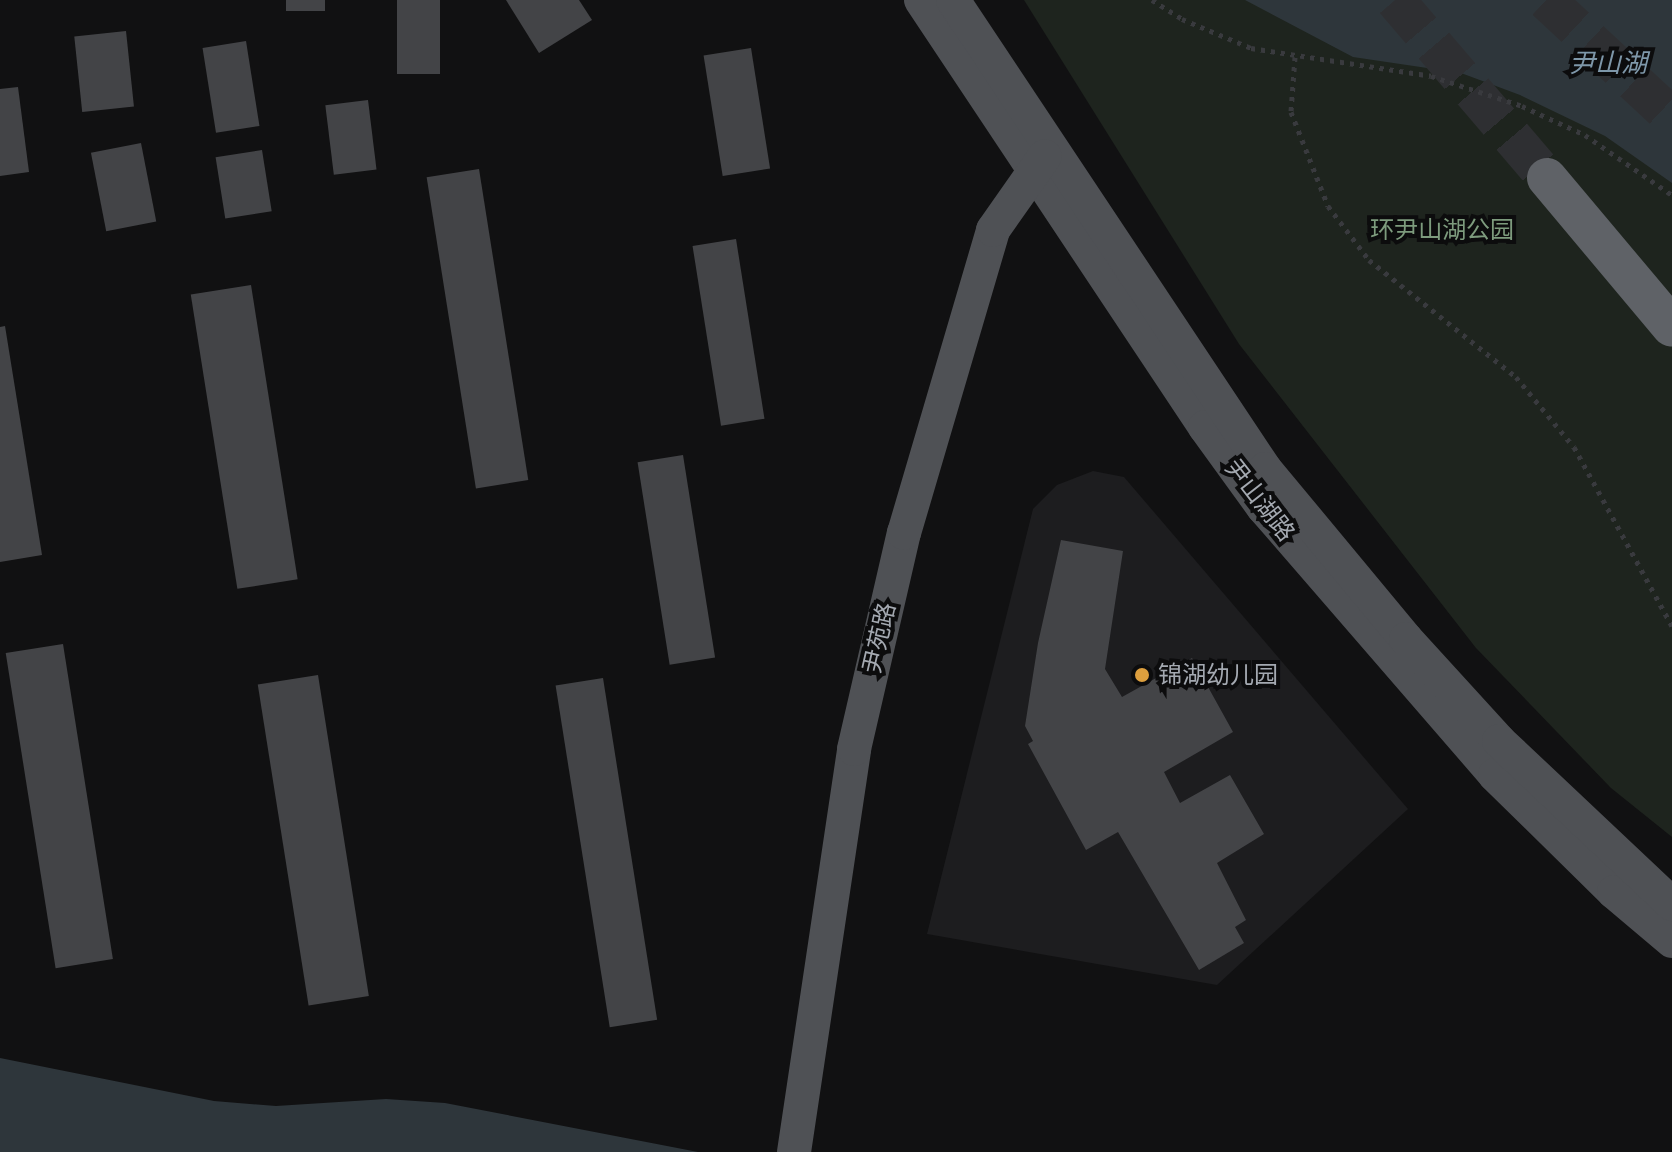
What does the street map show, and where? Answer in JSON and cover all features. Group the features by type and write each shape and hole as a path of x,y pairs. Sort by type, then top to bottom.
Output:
{"highway":[{"path":"1547,178 1672,327"}],"main road":[{"name":"尹山湖路","path":"921,0 1265,469 1328,547 1499,741 1672,904"},
{"name":"尹山湖路","path":"953,0 1041,161 1205,427 1289,539 1495,775 1614,892 1672,941"},
{"name":"尹苑路","path":"794,1152 854,749 904,533 993,230 1041,161"}],"path":[{"path":"1152,0 1182,19 1251,48 1431,76 1522,106 1585,135 1672,195"},
{"path":"1295,57 1291,112 1328,206 1369,260 1516,377 1574,447 1672,626"}],"shaded area":[{"name":"锦湖幼儿园","path":"1093,471 1124,477 1408,809 1217,985 927,934 1033,509 1057,485"}],"green space":[{"name":"环尹山湖公园","path":"1024,0 1672,0 1672,837 1611,788 1476,648 1239,344"}],"water":[{"name":"尹山湖","path":"1245,0 1672,0 1672,183 1605,136 1520,95 1461,73 1353,57"},
{"path":"0,1058 214,1101 276,1106 386,1099 445,1103 698,1152 0,1152"}],"building":[{"path":"286,0 325,0 325,11 286,11"},
{"path":"397,0 440,0 440,74 397,74"},
{"path":"506,0 579,0 592,20 539,53"},
{"path":"126,31 134,107 82,112 74,36"},
{"path":"246,41 259,126 216,133 203,48"},
{"path":"751,48 770,168 723,176 704,56"},
{"path":"18,87 29,172 0,176 0,89"},
{"path":"368,100 377,169 334,175 325,105"},
{"path":"141,143 156,222 106,231 91,153"},
{"path":"262,150 272,211 225,219 216,157"},
{"path":"479,169 528,480 476,488 427,177"},
{"path":"736,239 764,419 721,426 693,246"},
{"path":"251,285 298,579 237,589 191,295"},
{"path":"5,326 42,555 0,562 0,327"},
{"path":"683,455 715,657 670,665 638,462"},
{"path":"1061,540 1123,551 1105,669 1122,697 1192,658 1233,732 1164,772 1180,803 1230,775 1264,834 1217,863 1246,920 1235,927 1244,943 1199,970 1118,832 1086,850 1028,744 1033,741 1025,726 1038,643"},
{"path":"63,644 113,959 56,968 6,653"},
{"path":"318,675 369,996 309,1006 258,685"},
{"path":"603,678 657,1020 610,1027 556,686"}],"tunnel":[{"path":"1395,0 1547,178"},
{"path":"1546,0 1672,117"}],"place":[{"name":"锦湖幼儿园","path":"1142,675"}]}
